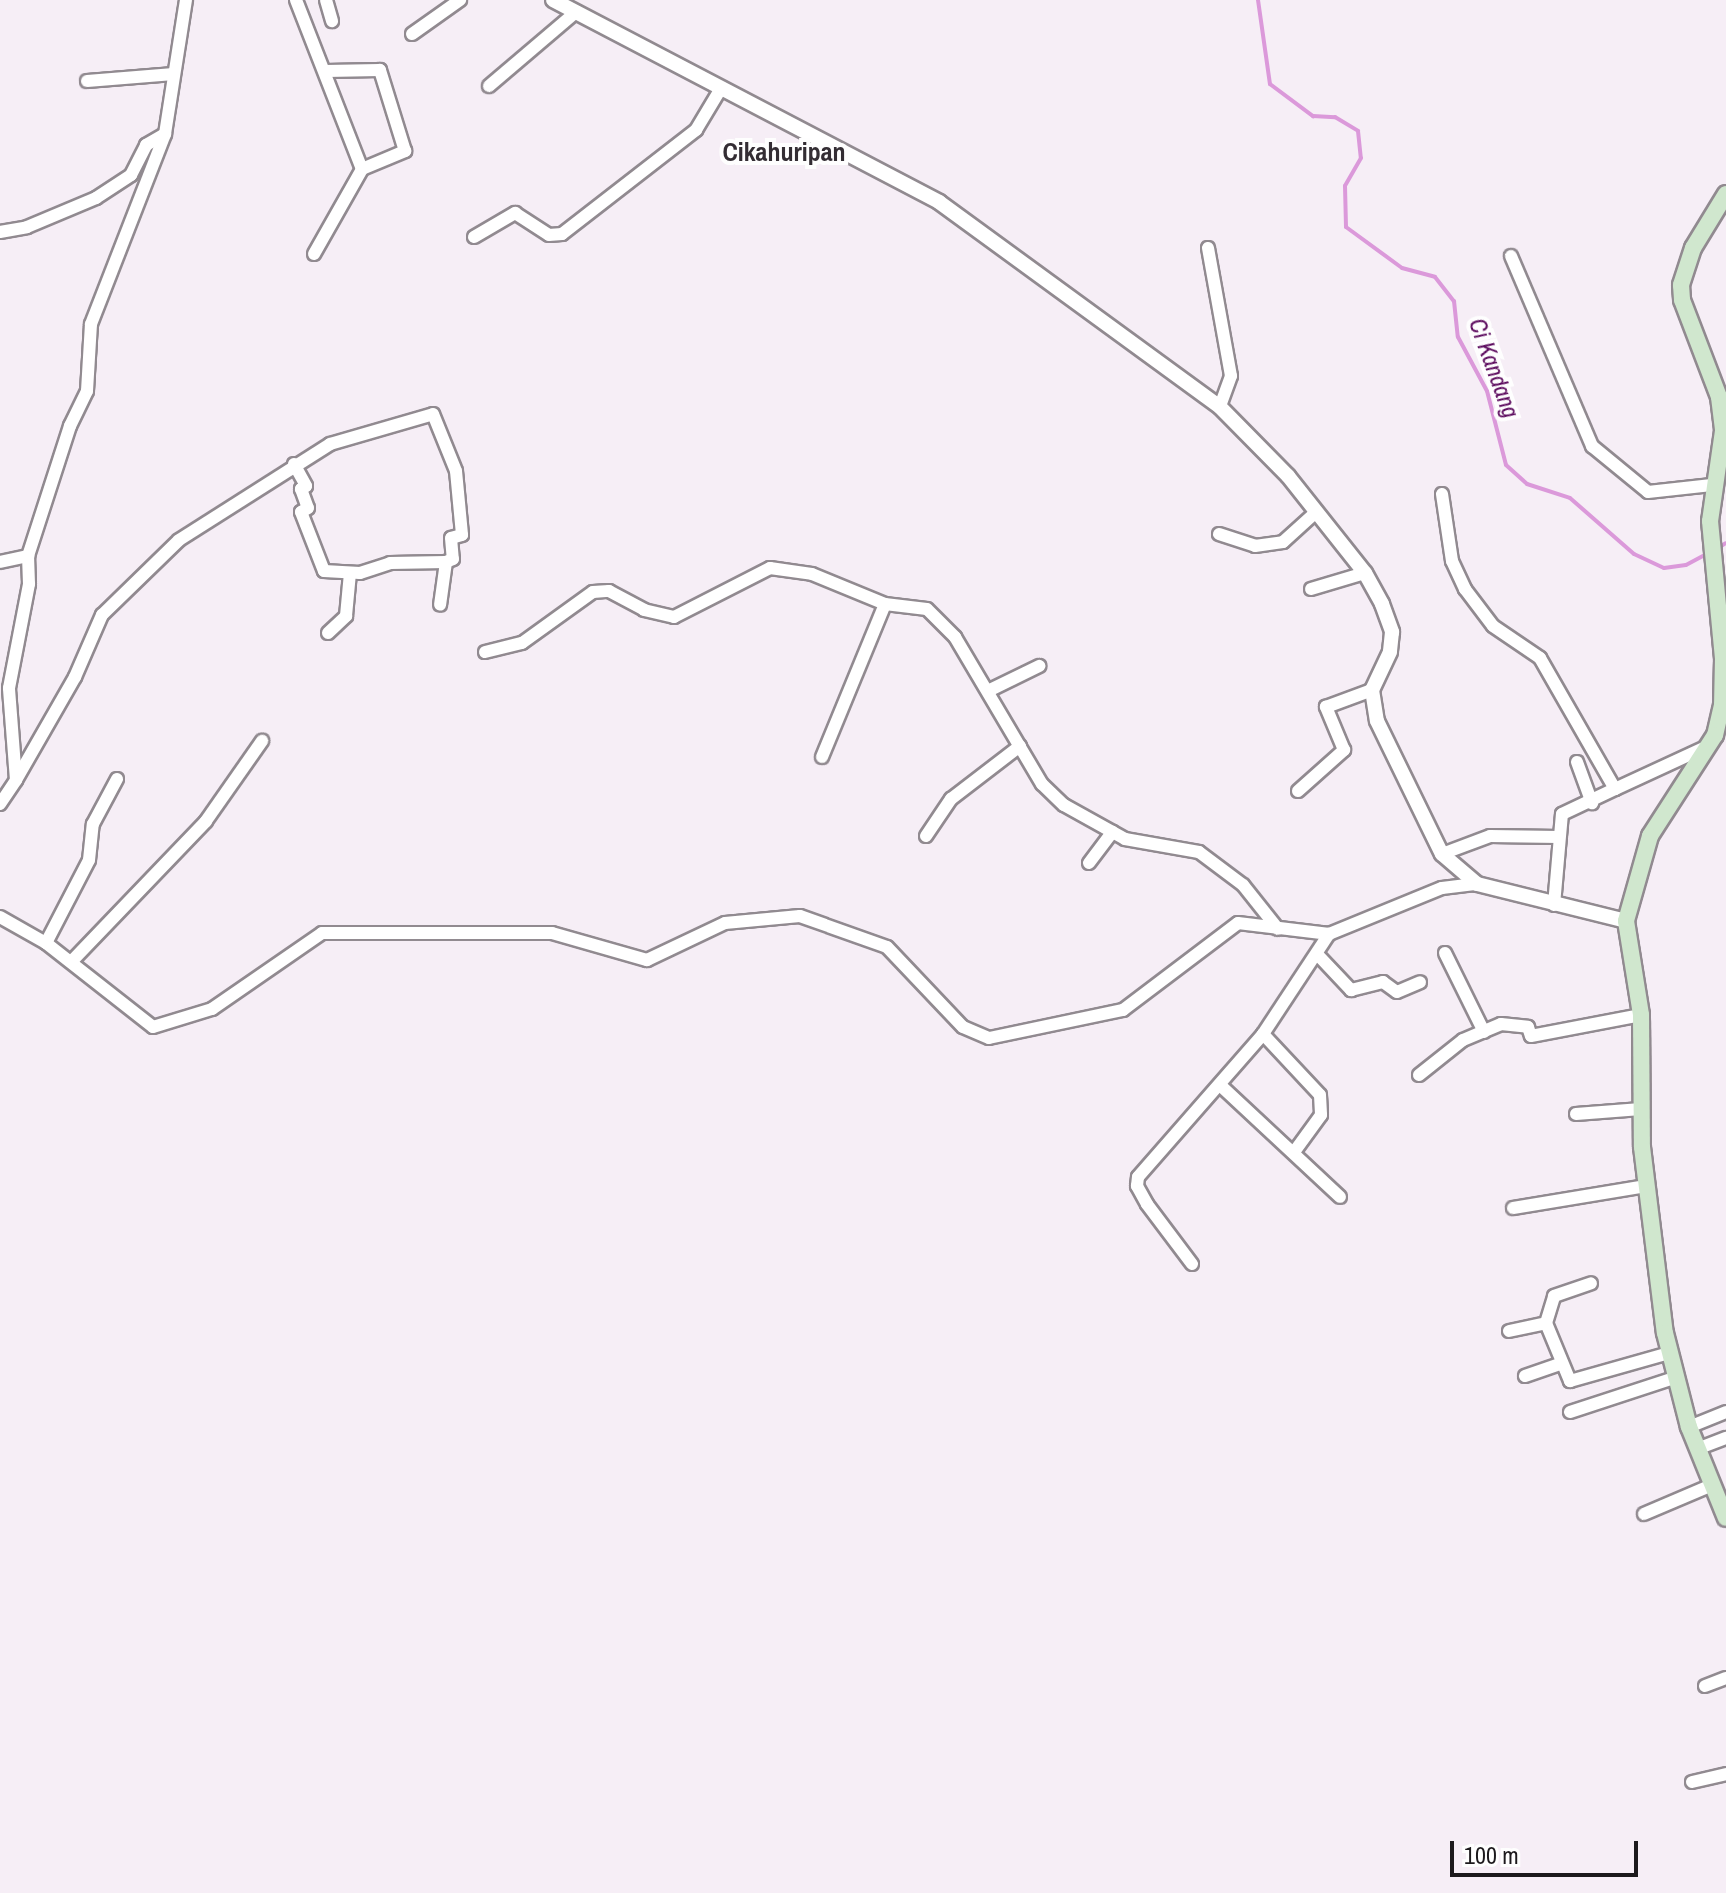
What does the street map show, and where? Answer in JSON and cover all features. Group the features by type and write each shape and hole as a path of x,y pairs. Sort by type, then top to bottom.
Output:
{"main road":[{"path":"1726,194 1693,248 1681,285 1682,300 1719,397 1723,431 1712,485 1710,546 1723,612 1722,705 1708,746 1650,836 1626,921 1641,1015 1641,1109 1646,1186 1669,1353 1689,1427 1726,1518"}],"street":[{"path":"16,780 9,688 29,584 28,556 70,426 87,391 91,324 165,134 186,0"},
{"path":"296,0 362,169"},
{"path":"326,0 332,21"},
{"path":"412,34 460,0"},
{"path":"553,0 939,202 1220,407 1254,437 1365,573 1392,632 1390,652 1375,683 1377,721 1442,854 1477,884"},
{"path":"489,86 576,12"},
{"path":"314,254 362,169 408,147 383,76 375,66 326,71"},
{"path":"87,81 174,74"},
{"path":"474,237 515,213 549,235 562,234 696,130 720,90"},
{"path":"0,232 27,227 96,198 131,175 150,141 165,134"},
{"path":"1208,248 1231,376 1220,407"},
{"path":"1511,256 1592,446 1648,492 1712,485"},
{"path":"0,804 75,677 91,633 115,599 179,540 294,464 330,444 433,414 456,471 459,492 462,535 451,538 453,559 446,562 390,563 350,573 324,571 301,512 308,508 301,489 306,486 294,464"},
{"path":"1442,494 1452,561 1465,589 1493,626 1540,658 1615,789"},
{"path":"1219,534 1255,546 1283,542 1315,513"},
{"path":"0,562 28,556"},
{"path":"440,605 446,562"},
{"path":"485,652 522,643 593,592 609,591 644,610 674,617 770,568 812,574 885,604 938,615 990,690 1020,746 1053,795 1112,832 1199,852 1243,885 1278,929"},
{"path":"328,633 346,616 350,573"},
{"path":"1311,589 1365,573"},
{"path":"822,757 885,604"},
{"path":"990,690 1039,666"},
{"path":"1298,791 1344,750 1326,707 1375,683"},
{"path":"71,962 206,821 262,741"},
{"path":"926,836 951,799 1020,746"},
{"path":"1554,905 1562,814 1592,803 1615,789 1708,746"},
{"path":"1577,762 1592,803"},
{"path":"46,943 89,860 93,824 117,779"},
{"path":"1089,863 1112,832"},
{"path":"1442,854 1490,836 1559,837"},
{"path":"0,917 46,943 153,1027 212,1009 322,933 552,933 647,960 725,923 800,916 887,947 963,1027 989,1038 1110,1016 1235,924 1329,934 1442,888 1477,884 1626,921"},
{"path":"1192,1264 1137,1186 1142,1171 1263,1034 1329,934"},
{"path":"1445,953 1484,1032"},
{"path":"1317,954 1351,990 1379,982 1397,992 1420,982"},
{"path":"1419,1075 1442,1053 1484,1032 1513,1023 1528,1027 1531,1036 1641,1015"},
{"path":"1263,1034 1320,1095 1321,1115 1294,1152"},
{"path":"1220,1085 1340,1197"},
{"path":"1576,1114 1641,1109"},
{"path":"1513,1208 1646,1186"},
{"path":"1591,1283 1554,1296 1546,1323 1559,1364 1570,1381 1579,1381 1669,1353"},
{"path":"1509,1331 1546,1323"},
{"path":"1525,1376 1559,1364"},
{"path":"1570,1412 1674,1378"},
{"path":"1689,1427 1726,1412"},
{"path":"1697,1449 1726,1438"},
{"path":"1644,1514 1712,1485"},
{"path":"1705,1686 1726,1678"},
{"path":"1692,1782 1726,1774"}],"waterway":[{"name":"Ci Kandang","path":"1258,0 1270,84 1313,116 1335,117 1358,131 1361,158 1345,186 1346,227 1402,268 1435,277 1454,301 1458,337 1487,391 1506,465 1527,484 1570,498 1634,554 1664,568 1686,565 1710,552"},
{"name":"Ci Kandang","path":"1718,548 1726,543"}],"district":[{"name":"Cikahuripan","path":"784,152"}]}
